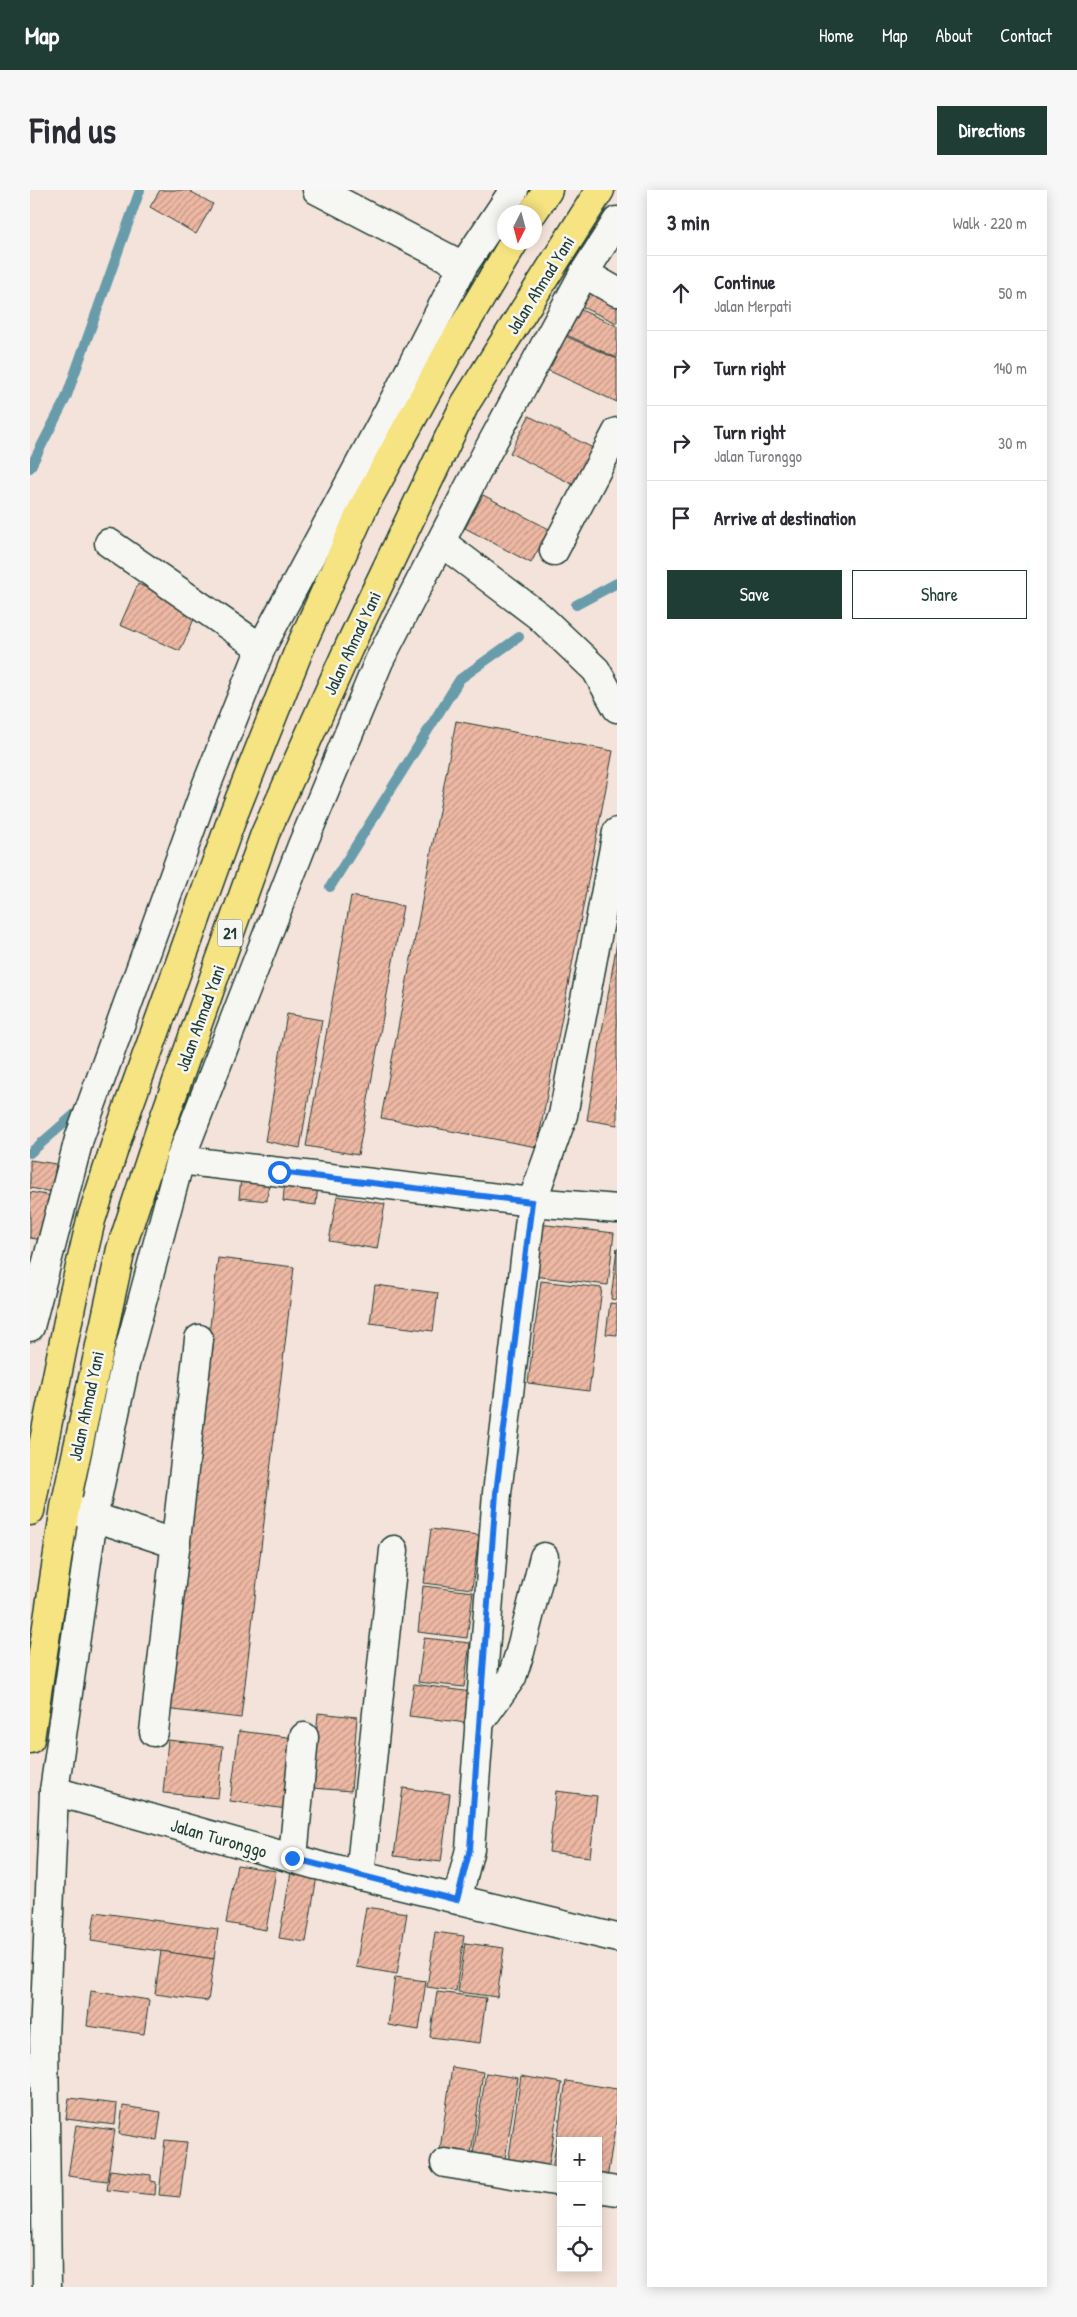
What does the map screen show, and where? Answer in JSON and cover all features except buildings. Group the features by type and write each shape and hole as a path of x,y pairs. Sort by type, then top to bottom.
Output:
{"highway":[{"path":"538,205 548,190"},
{"name":"Jalan Ahmad Yani","path":"30,1739 65,1507 120,1249 265,834 349,646 465,404 600,190"},
{"name":"Jalan Ahmad Yani","path":"30,1511 70,1310 91,1220 121,1127 234,813 299,650 363,508 449,351 509,250"}],"street":[{"path":"317,190 463,266"},
{"path":"30,1327 79,1140 207,784 261,648 399,391 463,266 514,190"},
{"path":"48,2287 44,2038 54,1791 93,1518 125,1366 180,1160 301,848 372,679 441,542 584,273 617,221"},
{"path":"584,273 617,292"},
{"path":"554,551 617,432"},
{"path":"441,542 539,616 596,670 617,708"},
{"path":"109,543 261,648"},
{"path":"457,1900 470,1849 496,1493 532,1202 564,1115 617,832"},
{"path":"180,1160 532,1202 617,1209"},
{"path":"154,1732 199,1339"},
{"path":"65,1507 93,1518 176,1544"},
{"path":"360,1876 394,1550"},
{"path":"479,1723 512,1677 544,1557"},
{"path":"292,1858 304,1737"},
{"name":"Jalan Turonggo","path":"54,1791 360,1876 617,1938"},
{"path":"446,2163 557,2181"},
{"path":"602,2189 617,2191"}],"waterway":[{"path":"30,468 66,398 140,190"},
{"path":"576,605 617,583"},
{"path":"330,887 460,679 519,637"},
{"path":"30,1153 76,1113"}],"route":[{"path":"279,1172 532,1202 496,1493 470,1849 457,1900 292,1858"}]}
